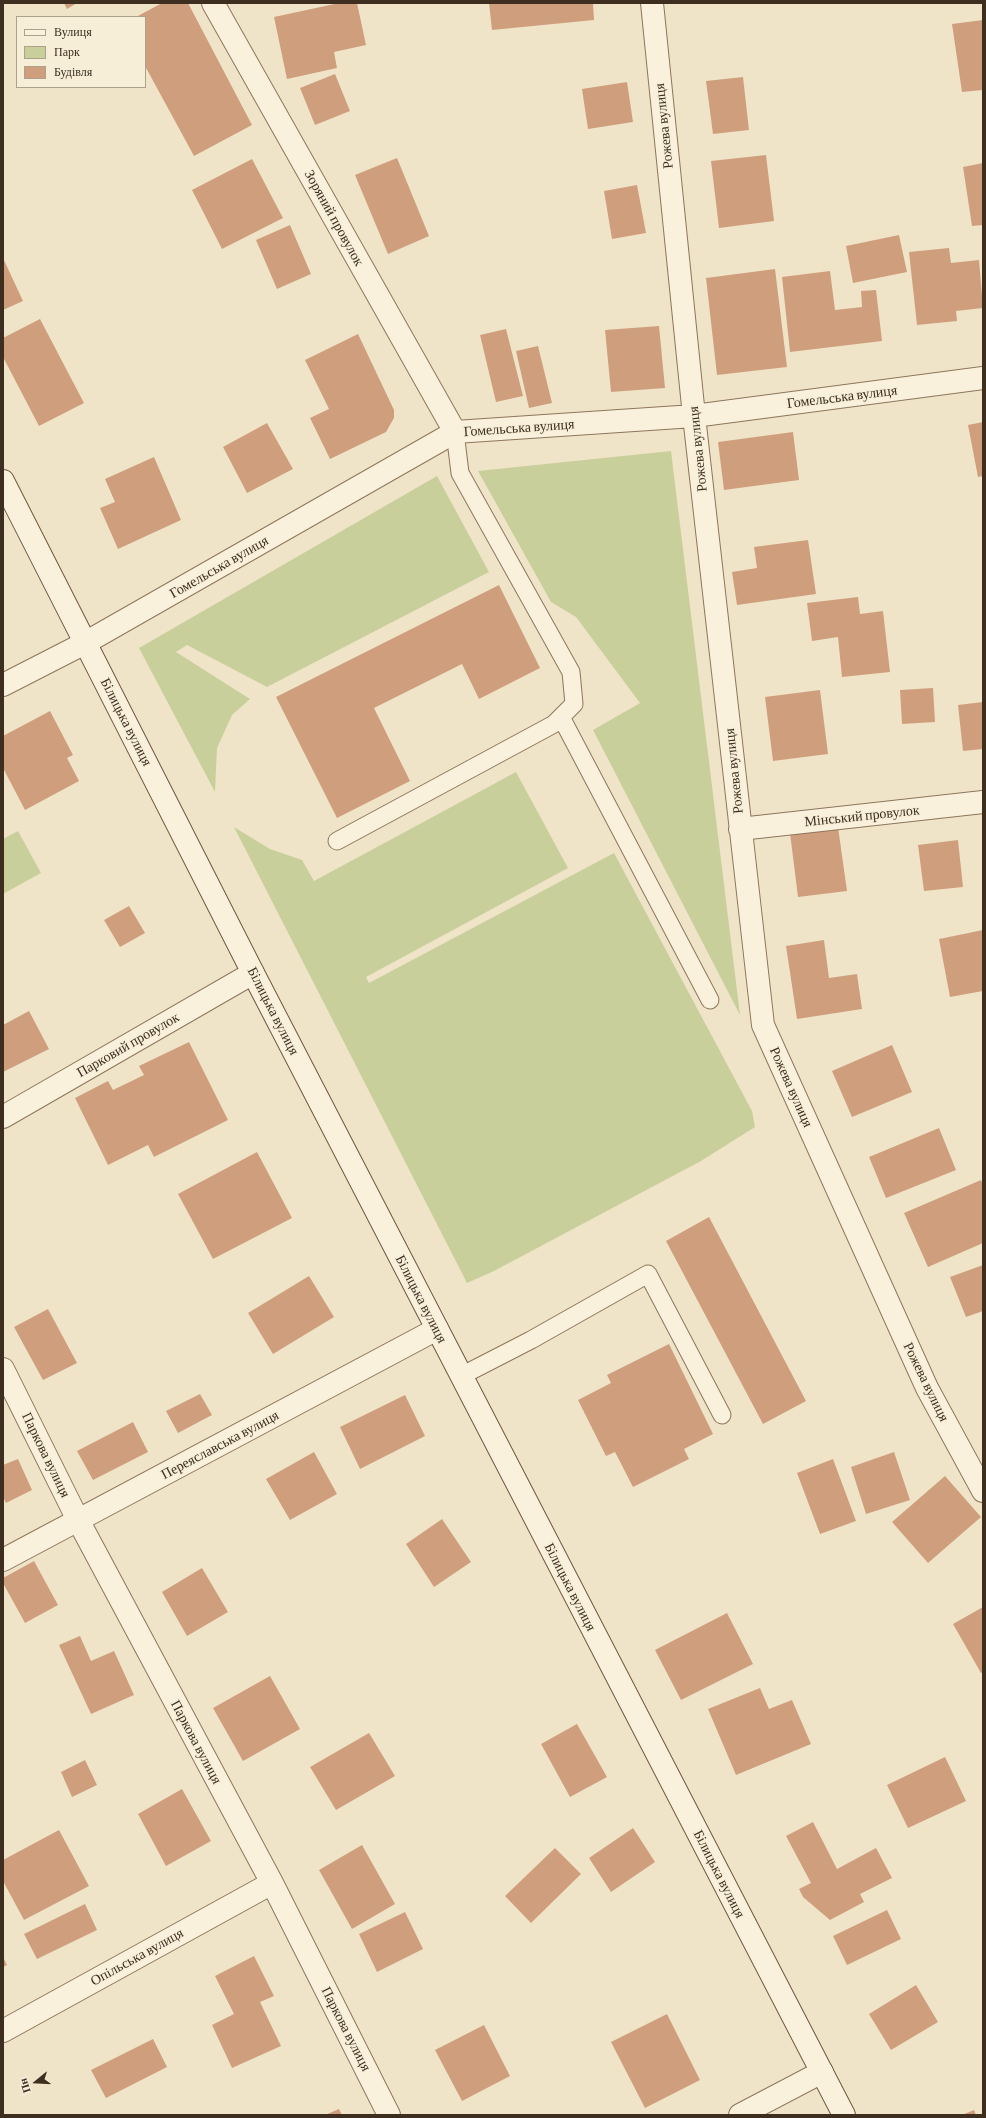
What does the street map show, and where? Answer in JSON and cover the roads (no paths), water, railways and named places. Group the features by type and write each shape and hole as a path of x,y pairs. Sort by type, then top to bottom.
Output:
{"street":[{"name":"Зоряний провулок","path":"213,3 455,432"},
{"name":"Рожева вулиця","path":"652,3 694,416 763,1025 927,1388 981,1483"},
{"name":"Гомельська вулиця","path":"3,686 85,643 455,432 694,416 983,378"},
{"name":"Білицька вулиця","path":"3,481 437,1330 844,2115"},
{"name":"Мінський провулок","path":"740,829 983,802"},
{"name":"Парковий провулок","path":"3,1117 254,973"},
{"name":"Переяславська вулиця","path":"3,1560 437,1330"},
{"name":"Паркова вулиця","path":"3,1369 78,1520 272,1883 389,2115"},
{"name":"Опільська вулиця","path":"3,2031 272,1883"},
{"path":"740,2115 822,2072"}],"lane":[{"path":"337,841 554,724 574,704 571,672 460,473 455,432"},
{"path":"561,717 710,1000"},
{"path":"461,1376 531,1340 648,1274 722,1415"}]}
